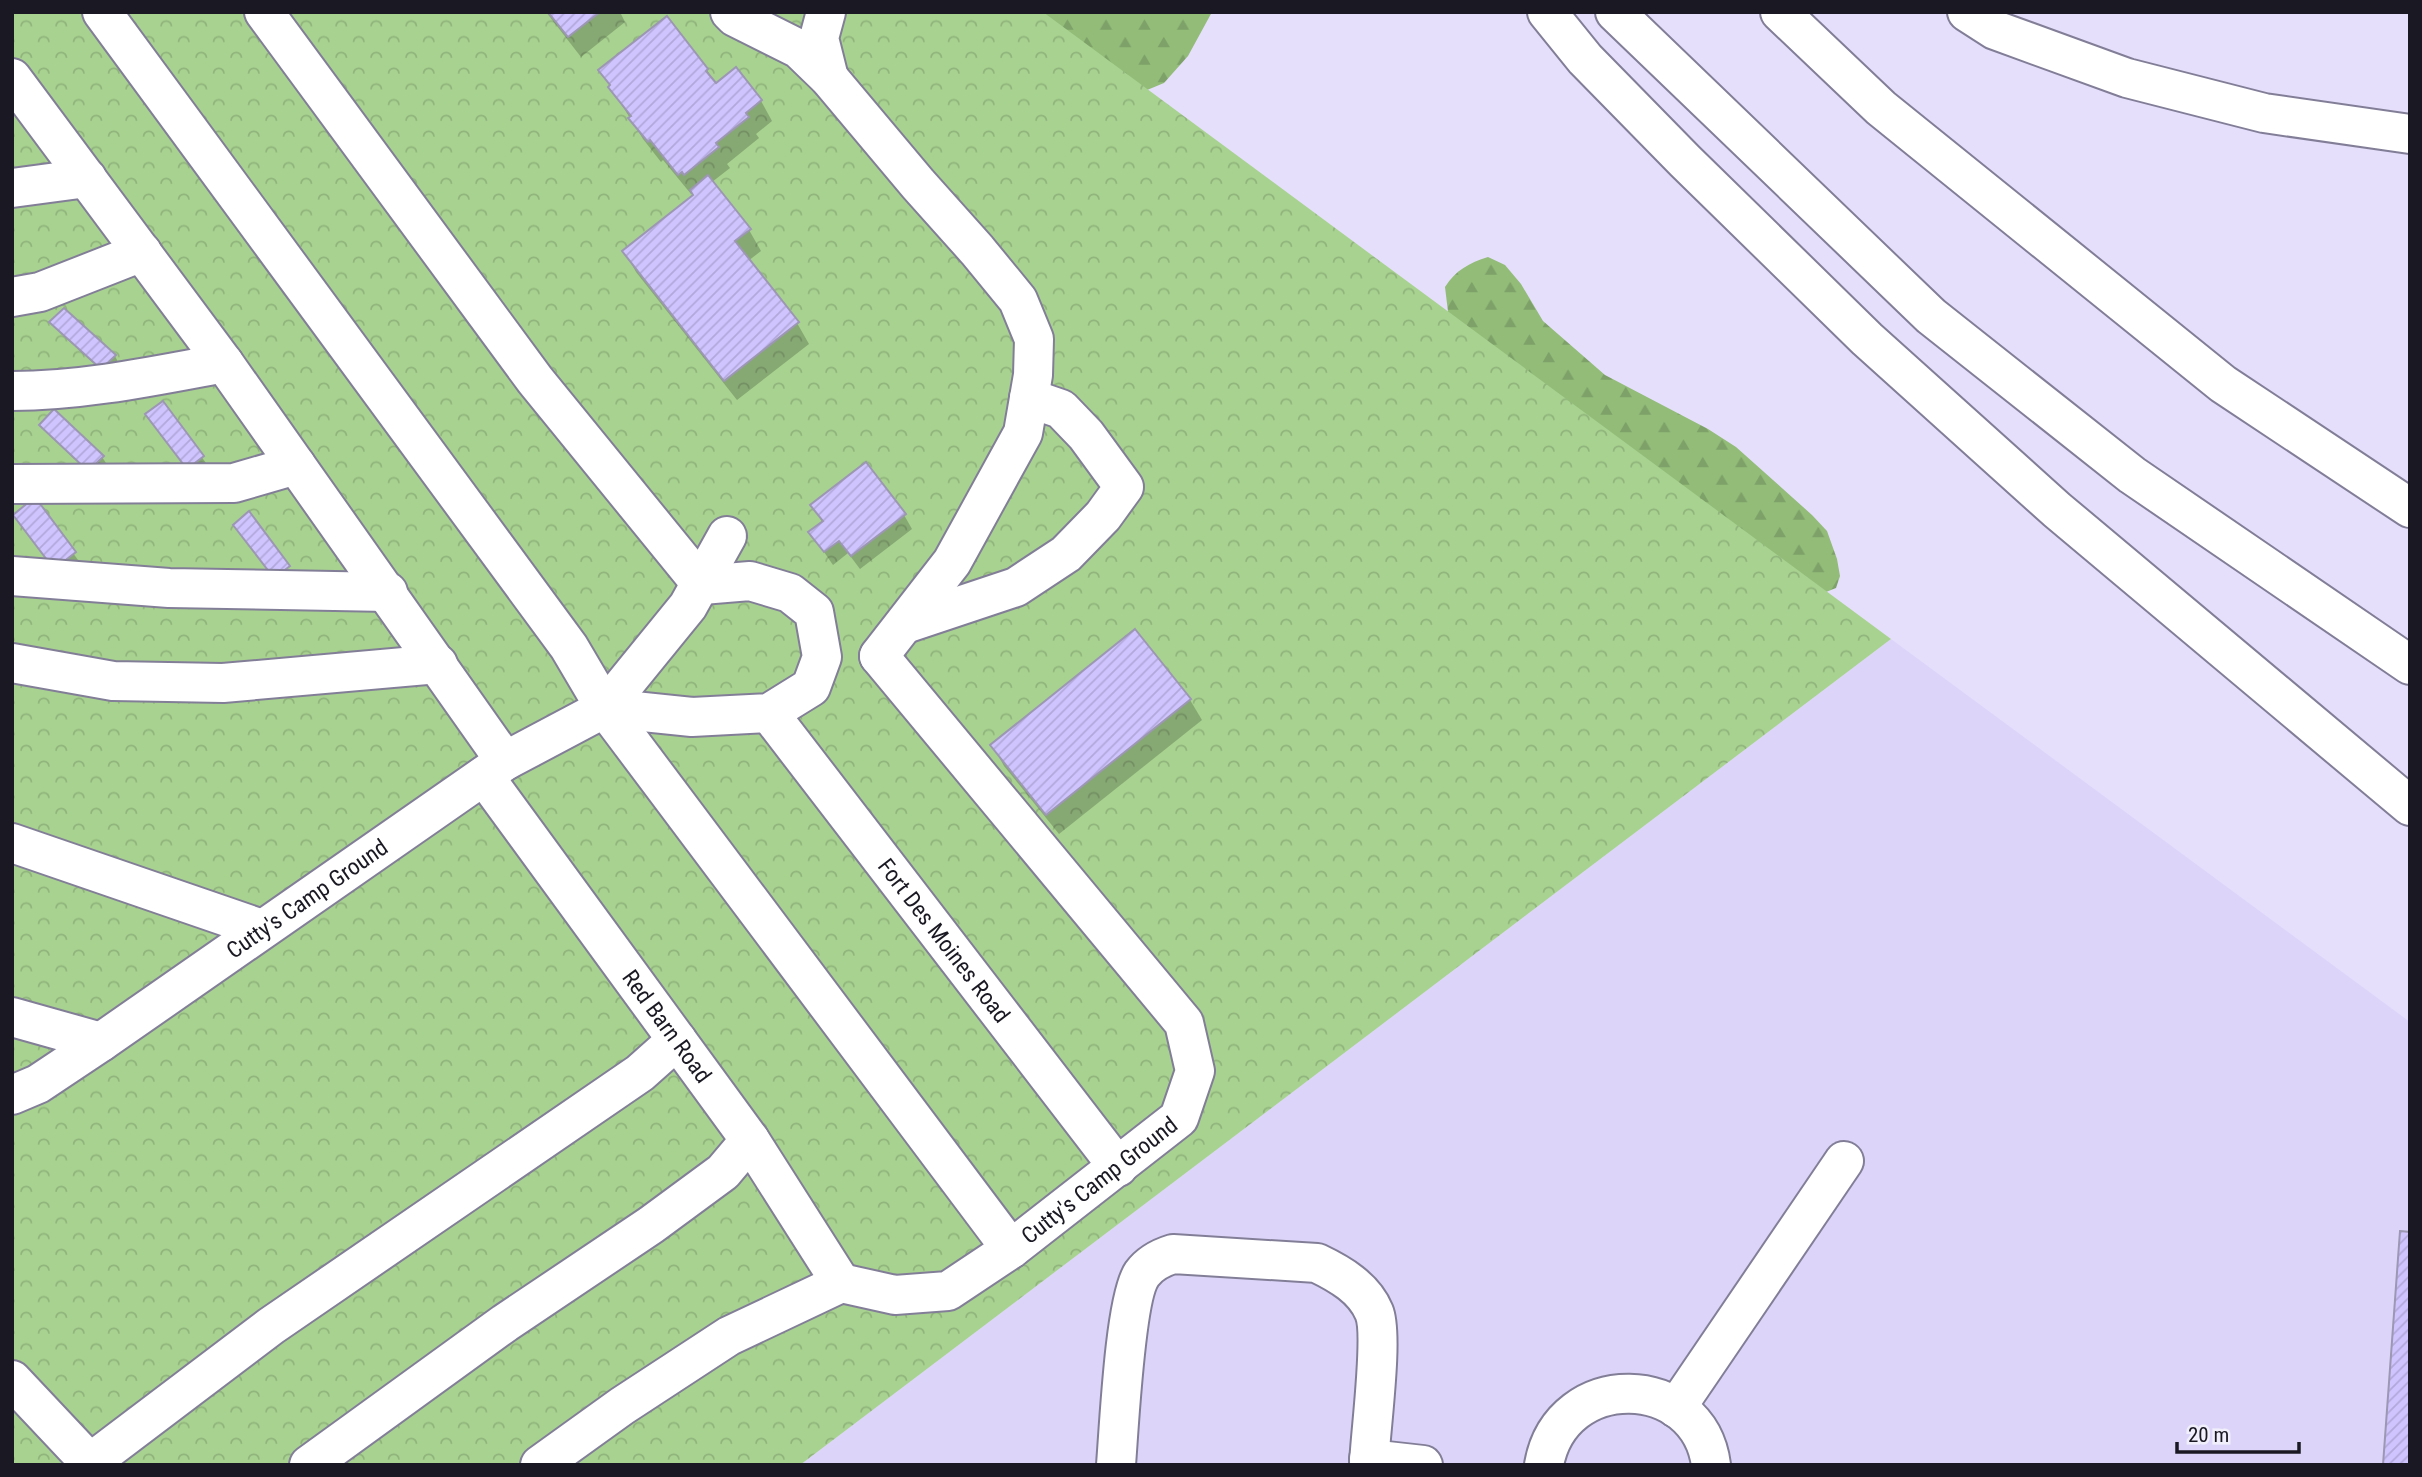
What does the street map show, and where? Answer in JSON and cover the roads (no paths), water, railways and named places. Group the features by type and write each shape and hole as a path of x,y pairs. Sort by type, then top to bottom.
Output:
{"main road":[{"path":"102,12 569,647 605,708 1011,1249"},
{"path":"264,12 535,380 702,585 750,581 790,593 814,612 822,657 811,687 769,713 692,717 605,708"},
{"path":"730,12 799,49 829,78 1018,300 1034,339 1033,375 1023,433 952,562 878,656 822,657"},
{"path":"826,12 819,38 829,78"},
{"path":"1547,12 1585,59 1675,152 1867,339 2057,510 2410,806"},
{"path":"1615,12 1931,316 2132,475 2410,665"},
{"path":"1780,12 1881,108 2223,384 2410,508"},
{"path":"1967,12 1995,30 2127,78 2264,113 2410,134"},
{"name":"Red Barn Road","path":"12,78 224,363 438,664 495,769 677,1040 750,1140 841,1283"},
{"path":"12,188 87,178"},
{"path":"12,297 40,292 142,252"},
{"path":"12,391 36,391 143,378 224,363"},
{"path":"905,624 1016,587 1066,554 1103,516 1124,487 1086,435 1061,409 1029,398"},
{"path":"12,484 234,483 296,466"},
{"name":"Cutty's Camp Ground","path":"12,1095 38,1084 101,1042 495,769 605,708 688,606 727,536"},
{"path":"12,576 169,588 388,592"},
{"name":"Cutty's Camp Ground","path":"841,1283 895,1295 948,1291 1011,1249 1179,1118 1195,1070 1184,1023 878,656"},
{"path":"12,663 113,681 223,683 438,664"},
{"name":"Fort Des Moines Road","path":"769,713 1118,1167"},
{"path":"12,843 262,929"},
{"path":"12,1017 101,1042"},
{"path":"12,1380 91,1464 271,1326 640,1073 677,1040"},
{"path":"309,1465 505,1323 651,1225 723,1172 750,1140"},
{"path":"1676,1408 1844,1161"},
{"path":"1116,1465 1133,1300 1140,1276 1160,1258 1173,1254 1317,1263 1336,1272 1357,1288 1375,1314 1376,1323 1369,1462 1423,1465"},
{"path":"541,1465 622,1406 729,1336 841,1283"},
{"path":"1544,1465 1555,1433 1569,1415 1588,1402 1611,1394 1633,1392 1656,1398 1676,1408 1697,1428 1709,1453 1711,1465"}]}
